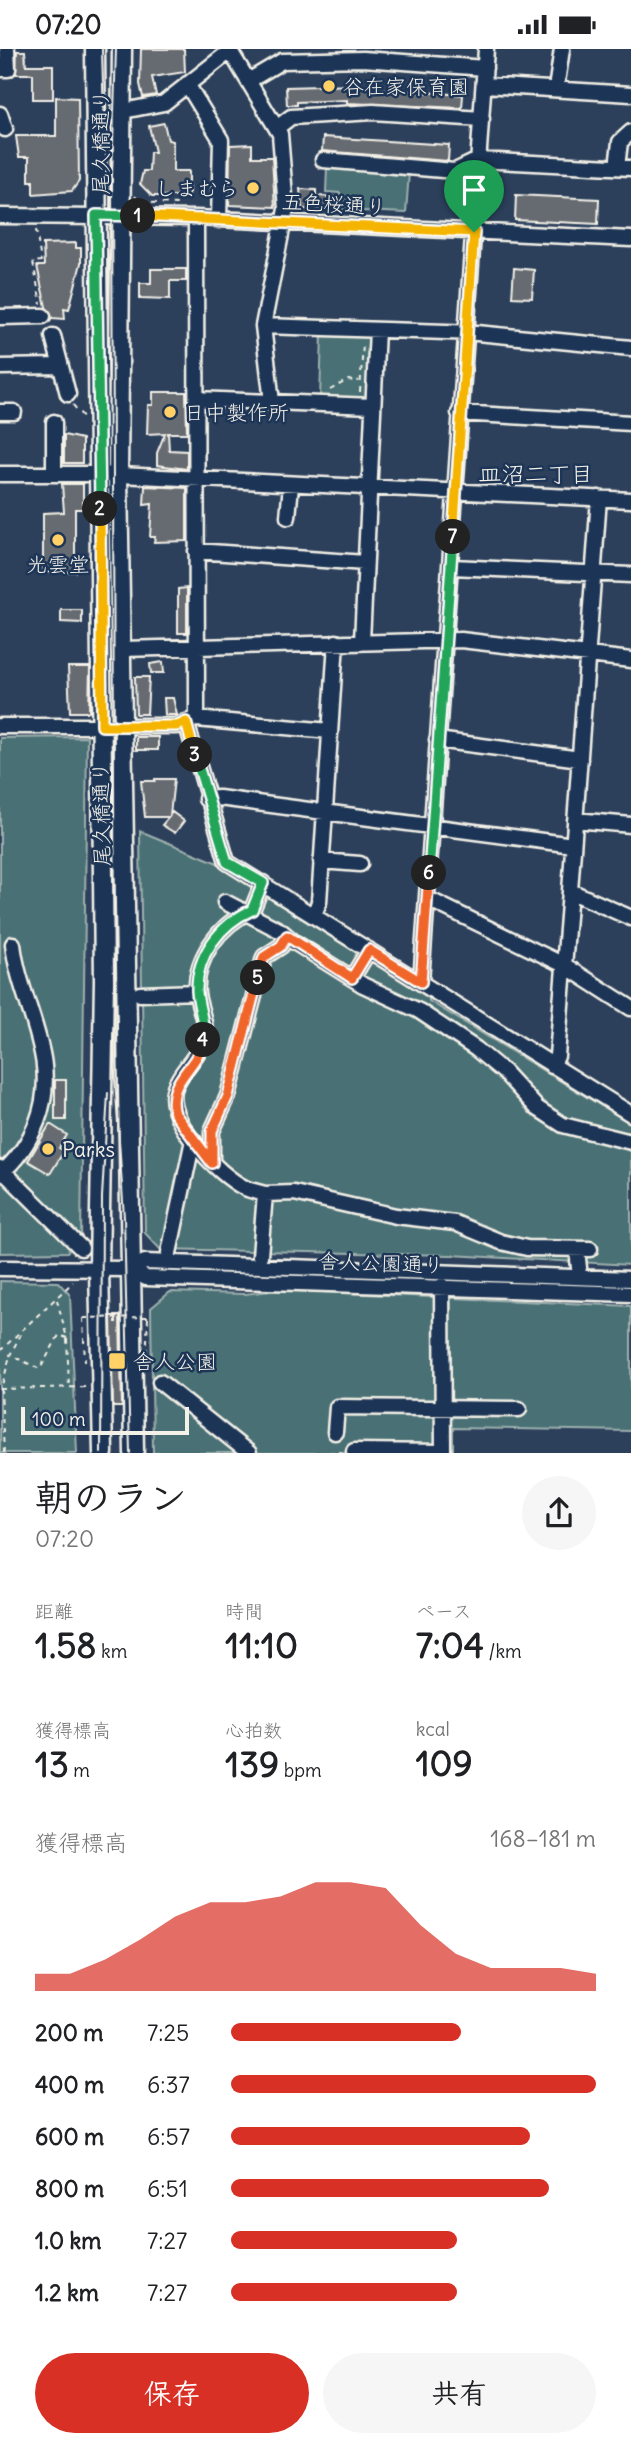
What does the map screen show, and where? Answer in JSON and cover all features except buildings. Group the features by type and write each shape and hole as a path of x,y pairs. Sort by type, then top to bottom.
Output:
{"main road":[{"name":"尾久橋通り","path":"95,49 104,981 99,1268 103,1453"},
{"name":"尾久橋通り","path":"122,49 123,216 118,477 134,1453"}],"street":[{"path":"0,69 8,69 8,49"},
{"path":"421,982 486,49"},
{"path":"556,89 562,49"},
{"path":"123,111 164,103 230,50 278,127 286,201 285,223 263,326 272,402"},
{"path":"250,81 281,55 363,58 485,68"},
{"path":"187,84 221,140 219,220"},
{"path":"484,85 631,94"},
{"path":"278,127 291,117 373,112 482,119"},
{"path":"0,114 5,129"},
{"path":"323,160 454,171 478,160 624,168 620,142 631,132"},
{"name":"五色桜通り","path":"0,216 196,218 631,239"},
{"path":"196,218 197,647 191,720 206,799 220,829 227,862 631,1114"},
{"path":"0,317 43,316"},
{"path":"263,326 465,333 631,348"},
{"path":"362,641 377,330"},
{"path":"53,336 58,366 68,394"},
{"path":"0,367 58,366"},
{"path":"196,399 373,406"},
{"path":"460,412 631,423"},
{"path":"54,422 54,474"},
{"path":"0,474 99,474 631,500"},
{"path":"288,517 291,485"},
{"path":"552,1066 557,1056 600,498"},
{"path":"196,551 365,563"},
{"path":"452,567 631,575"},
{"path":"122,649 444,641 631,660"},
{"path":"314,915 319,902 336,642"},
{"path":"0,726 177,726 191,720 330,731"},
{"path":"437,740 580,759"},
{"path":"206,799 573,845"},
{"path":"575,820 630,822"},
{"path":"321,861 360,864"},
{"path":"263,883 252,910 238,916 212,943 201,960 197,992 205,1029 202,1046 174,1088 172,1105 193,1140 212,1163 244,1188 265,1194 294,1193 396,1216 455,1223 502,1242 527,1248 583,1249 579,1268"},
{"path":"570,891 631,918"},
{"path":"428,899 564,965 631,1008"},
{"path":"225,902 287,936 352,978 419,1011 476,1049 504,1072 537,1108 563,1125 631,1142"},
{"path":"212,1163 212,1131 228,1096 264,957 281,946 287,936"},
{"path":"13,944 16,965 44,1050 47,1074 41,1113 33,1132 1,1171 81,1248"},
{"path":"352,978 369,950"},
{"path":"140,994 197,992"},
{"path":"476,1049 485,1033"},
{"path":"169,1253 193,1140"},
{"path":"260,1256 265,1194"},
{"name":"舎人公園通り","path":"0,1268 131,1269 145,1262 631,1279"},
{"name":"舎人公園通り","path":"131,1269 146,1278 631,1294"},
{"path":"354,1451 443,1452 442,1286"},
{"path":"160,1382 249,1453"},
{"path":"335,1432 337,1407 519,1409"}],"path":[{"path":"131,190 139,202 180,204"},
{"path":"34,215 41,261 33,262 43,316"},
{"path":"328,404 330,389 348,380 359,381"},
{"path":"68,394 81,418 99,421"},
{"path":"0,1351 76,1280"},
{"path":"57,1299 67,1338 69,1387"},
{"path":"88,1366 83,1359 83,1318 148,1317 148,1357"},
{"path":"116,1318 116,1324"},
{"path":"4,1453 0,1389 10,1355 21,1334"},
{"path":"10,1355 40,1369 59,1335 67,1338"},
{"path":"0,1389 88,1387"},
{"path":"319,1453 354,1451"}],"green space":[{"path":"327,167 409,172 406,213 339,210 340,193 326,192"},
{"path":"322,333 369,335 372,338 369,396 366,400 320,399"},
{"path":"87,737 81,1240 67,1252 0,1253 0,738"},
{"path":"140,831 220,864 429,997 429,1001 631,1124 631,1265 451,1255 160,1249 145,1233"},
{"path":"0,1281 58,1282 70,1295 77,1453 0,1453"},
{"path":"278,1290 631,1306 631,1431 453,1428 453,1453 153,1453 151,1308 170,1292 245,1294"}],"tram line":[{"path":"102,49 104,120"},
{"path":"116,49 112,175 115,1078 124,1218 130,1453"},
{"path":"101,1453 102,1197 108,1093"}],"place":[{"name":"谷在家保育園","path":"329,86"},
{"name":"しまむら","path":"253,188"},
{"name":"日中製作所","path":"170,412"},
{"name":"光雲堂","path":"58,540"},
{"name":"Parks","path":"48,1149"},
{"name":"舎人公園","path":"117,1361"}],"district":[{"name":"皿沼二丁目","path":"536,473"}],"route":[{"path":"96,215 474,232 421,982 369,950 352,978 287,936 281,946 264,957 228,1096 212,1131 212,1163 175,1114 172,1105 174,1088 202,1046 205,1029 197,992 201,960 212,943 238,916 252,910 263,883 227,862 220,829 206,799 186,722 177,726 102,726 96,215"}]}
